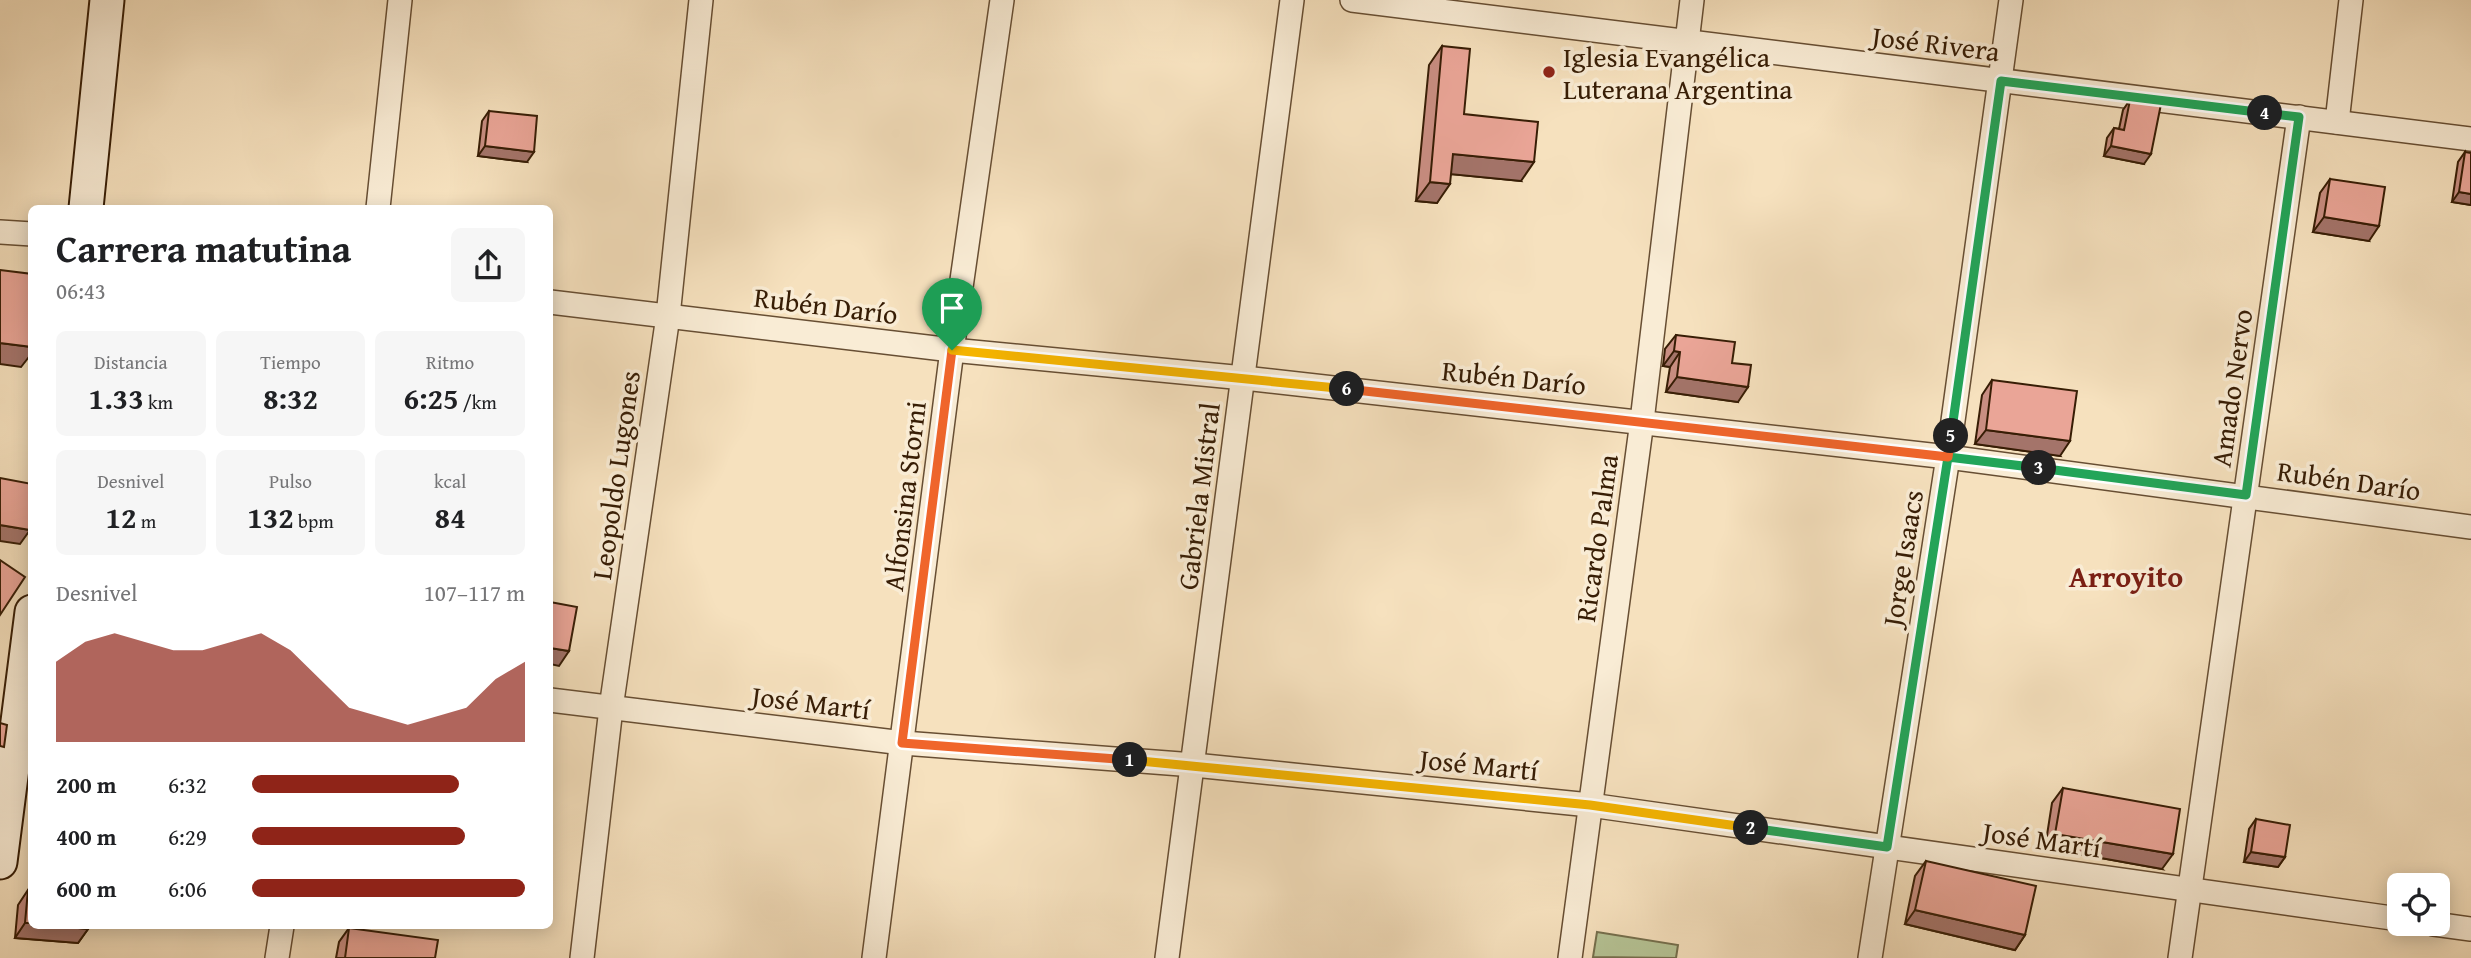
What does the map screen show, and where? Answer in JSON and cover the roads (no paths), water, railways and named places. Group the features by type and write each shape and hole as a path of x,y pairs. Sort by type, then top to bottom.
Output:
{"main road":[{"path":"86,205 107,0"},
{"path":"0,862 28,644"}],"street":[{"path":"378,205 400,0"},
{"name":"Leopoldo Lugones","path":"582,958 611,708 668,316 701,0"},
{"name":"Alfonsina Storni","path":"874,958 952,350 1002,0"},
{"name":"Gabriela Mistral","path":"1167,958 1292,0"},
{"name":"José Rivera","path":"1352,0 2471,139"},
{"name":"Ricardo Palma","path":"1570,958 1642,421 1692,0"},
{"name":"Jorge Isaacs","path":"1870,958 1948,457 2011,0"},
{"path":"2337,122 2351,0"},
{"name":"Amado Nervo","path":"2180,958 2299,117"},
{"path":"0,232 28,234"},
{"name":"Rubén Darío","path":"553,302 952,350 1642,421 2246,495 2471,527"},
{"name":"José Martí","path":"553,700 902,743 1194,765 1590,805 2387,917"},
{"path":"2450,926 2471,929"},
{"path":"277,958 282,929"}],"place":[{"name":"Iglesia Evangélica Luterana Argentina","path":"1549,72"}],"district":[{"name":"Arroyito","path":"2126,576"}]}
